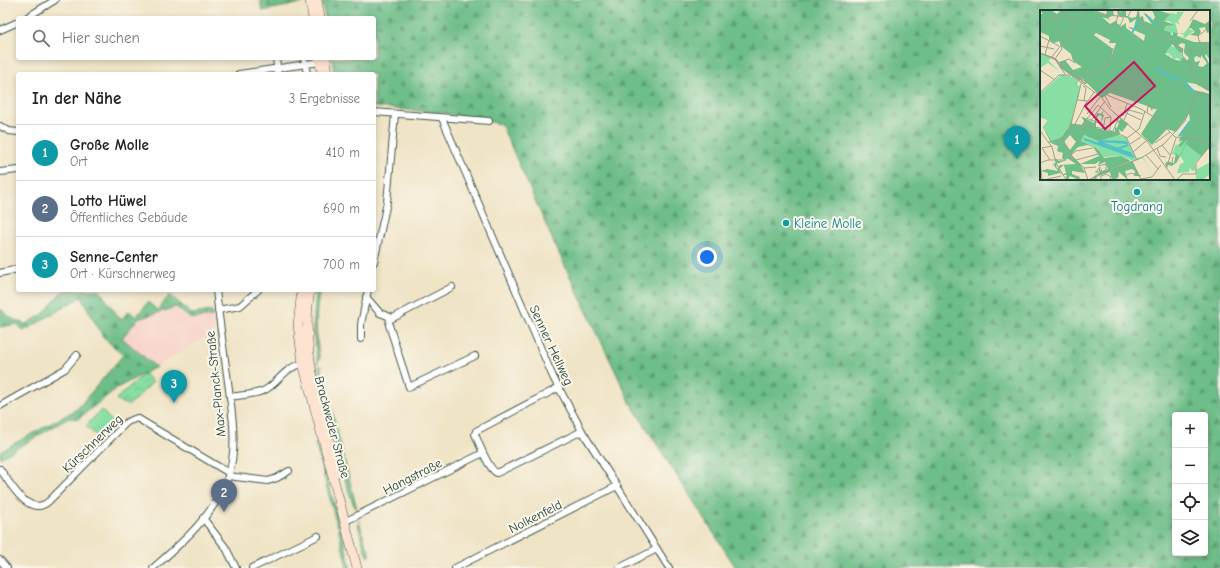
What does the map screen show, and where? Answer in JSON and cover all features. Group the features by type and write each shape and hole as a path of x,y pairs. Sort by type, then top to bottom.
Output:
{"main road":[{"path":"310,0 313,16"},
{"path":"317,0 320,16"},
{"path":"322,60 322,72"},
{"path":"322,60 327,72"},
{"name":"Brackweder Straße","path":"302,292 298,325 357,568"},
{"name":"Brackweder Straße","path":"310,292 306,363 350,519 362,568"}],"street":[{"path":"29,16 55,0"},
{"path":"0,30 16,23"},
{"path":"276,60 278,71"},
{"path":"265,72 278,71 305,61 307,72"},
{"path":"376,112 489,121"},
{"path":"376,253 387,202 395,114"},
{"name":"Senner Hellweg","path":"442,118 539,348 558,388 582,431 669,568"},
{"path":"0,126 9,131 16,132"},
{"path":"0,172 16,170"},
{"path":"0,273 16,269"},
{"path":"366,297 375,309 390,318 401,315 452,287"},
{"name":"Max-Planck-Straße","path":"153,568 203,518 220,495 229,474 232,435 230,397 216,292"},
{"path":"218,310 240,306 256,292"},
{"path":"361,339 361,324 367,292"},
{"path":"390,318 389,325 410,386 476,356"},
{"path":"0,406 64,369 78,355"},
{"path":"230,397 266,390 285,372 306,363"},
{"path":"558,388 476,431 475,434 483,453 493,470 498,473 582,431"},
{"name":"Kürschnerweg","path":"0,469 26,502 41,506 49,501 127,422 133,418 140,419 229,474"},
{"name":"Hangstraße","path":"350,519 483,453"},
{"path":"229,474 268,480 277,478 289,471"},
{"name":"Nolkenfeld","path":"455,568 463,566 617,486"},
{"path":"203,518 226,548 236,568"},
{"path":"252,568 318,536"},
{"path":"619,568 657,549"},
{"path":"0,560 7,568"}],"shaded area":[{"path":"176,307 191,319 213,316 215,329 206,337 156,367 122,338 138,319"}],"green space":[{"path":"260,0 303,0 303,3 262,11"},
{"path":"322,0 1220,0 1220,568 736,568 631,404 554,243 501,124 444,113 376,107 376,72 334,72 332,60 376,60 376,16 325,16"},
{"path":"62,292 100,292 121,320 129,311 136,317 148,302 157,310 170,295 192,314 212,311 213,316 191,319 176,307 138,319 122,338 156,367 117,388 78,419 69,418 0,458 0,452 77,409 123,355 103,337 81,297 24,331 17,324 0,327 0,309 14,320 26,324 42,315"},
{"path":"316,292 320,292 316,324 320,359 318,360 318,366 313,331"},
{"path":"322,366 321,367 357,509 347,487 336,443 319,367"},
{"path":"144,374 153,382 129,405 116,399"},
{"path":"101,410 113,422 98,437 86,426"},
{"path":"317,441 340,525 337,526 315,443"},
{"path":"359,520 364,539 371,555 367,557 358,525"},
{"path":"341,527 351,568 345,568 347,567 338,528"}],"place":[{"name":"Große Molle","path":"1017,159"},
{"name":"Togdrang","path":"1137,192"},
{"name":"Kleine Molle","path":"786,223"},
{"name":"Senne-Center","path":"174,403"},
{"name":"Lotto Hüwel","path":"224,512"}]}
